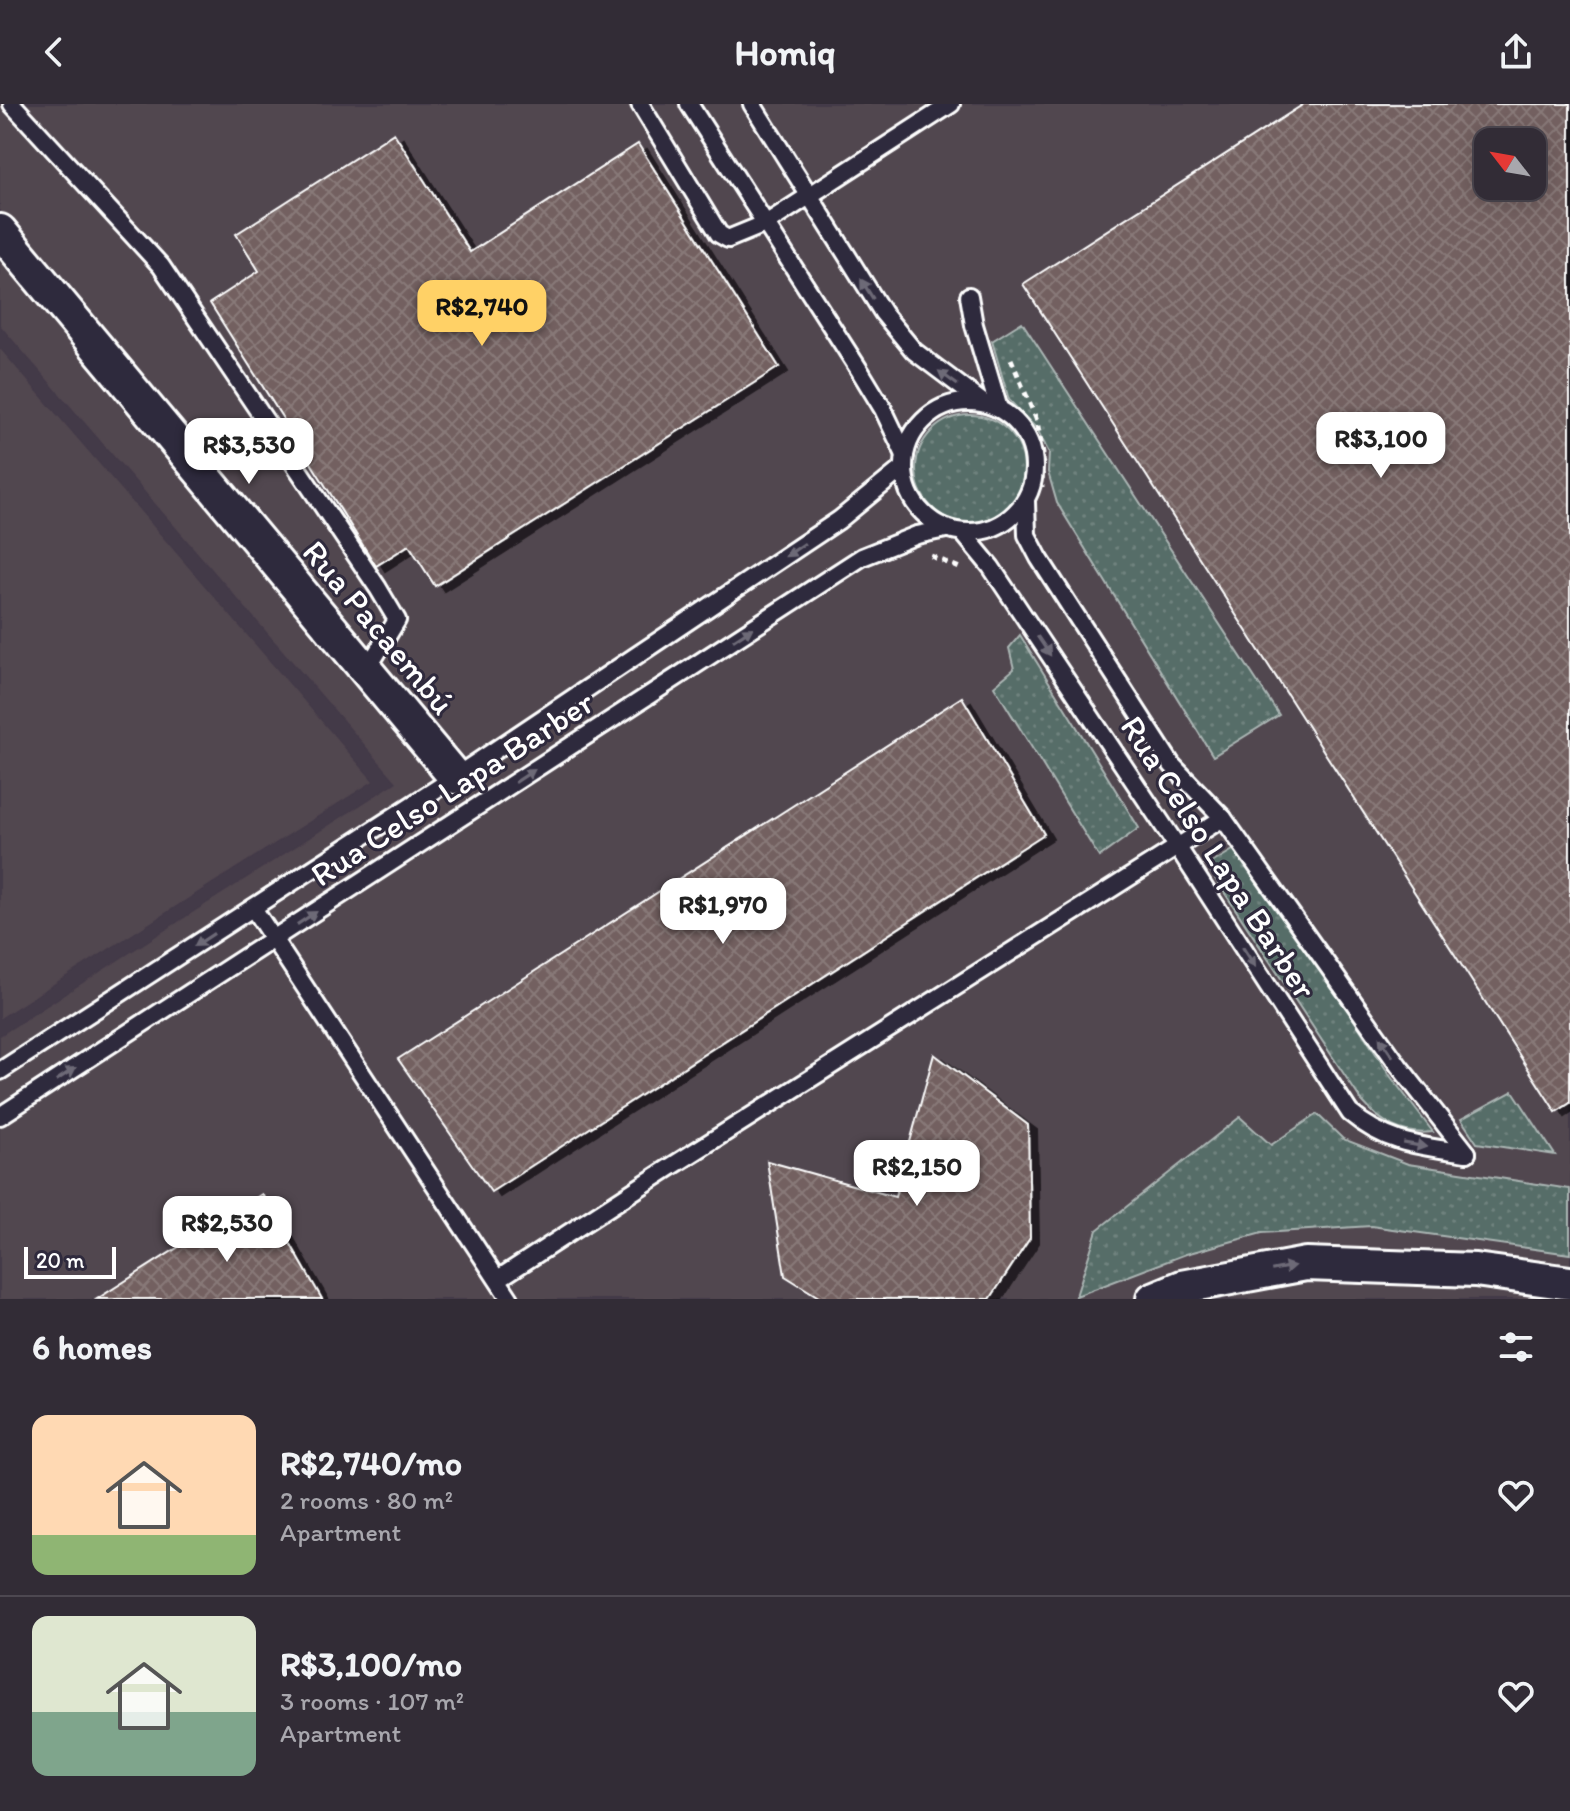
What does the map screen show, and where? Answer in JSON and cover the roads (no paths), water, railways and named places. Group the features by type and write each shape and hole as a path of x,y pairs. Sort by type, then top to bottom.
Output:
{"street":[{"name":"Rua Pacaembú","path":"0,231 455,777"},
{"path":"1153,1299 1182,1287 1306,1264 1475,1270 1570,1283"},
{"path":"1475,1270 1494,1299"}],"lane":[{"path":"12,104 161,266 378,588 397,620 366,671"},
{"path":"640,104 719,234 728,239 767,223 951,104"},
{"path":"689,104 883,409 905,461 907,487 916,505 929,519 954,531 987,531 1009,520 1026,501"},
{"path":"498,1279 1223,818 1172,765 1027,535 1026,501 1035,462 1024,430 914,351 883,313 752,104"},
{"path":"969,296 991,406"},
{"path":"905,461 913,435 926,420 943,408 963,402 991,406"},
{"name":"Rua Celso Lapa Barber","path":"0,1071 455,777 839,520 905,461"},
{"name":"Rua Celso Lapa Barber","path":"0,1116 862,557 917,535 954,531 991,567 1350,1113 1368,1128 1403,1143 1467,1153 1399,1066 1223,818"},
{"path":"253,908 510,1299"}]}
